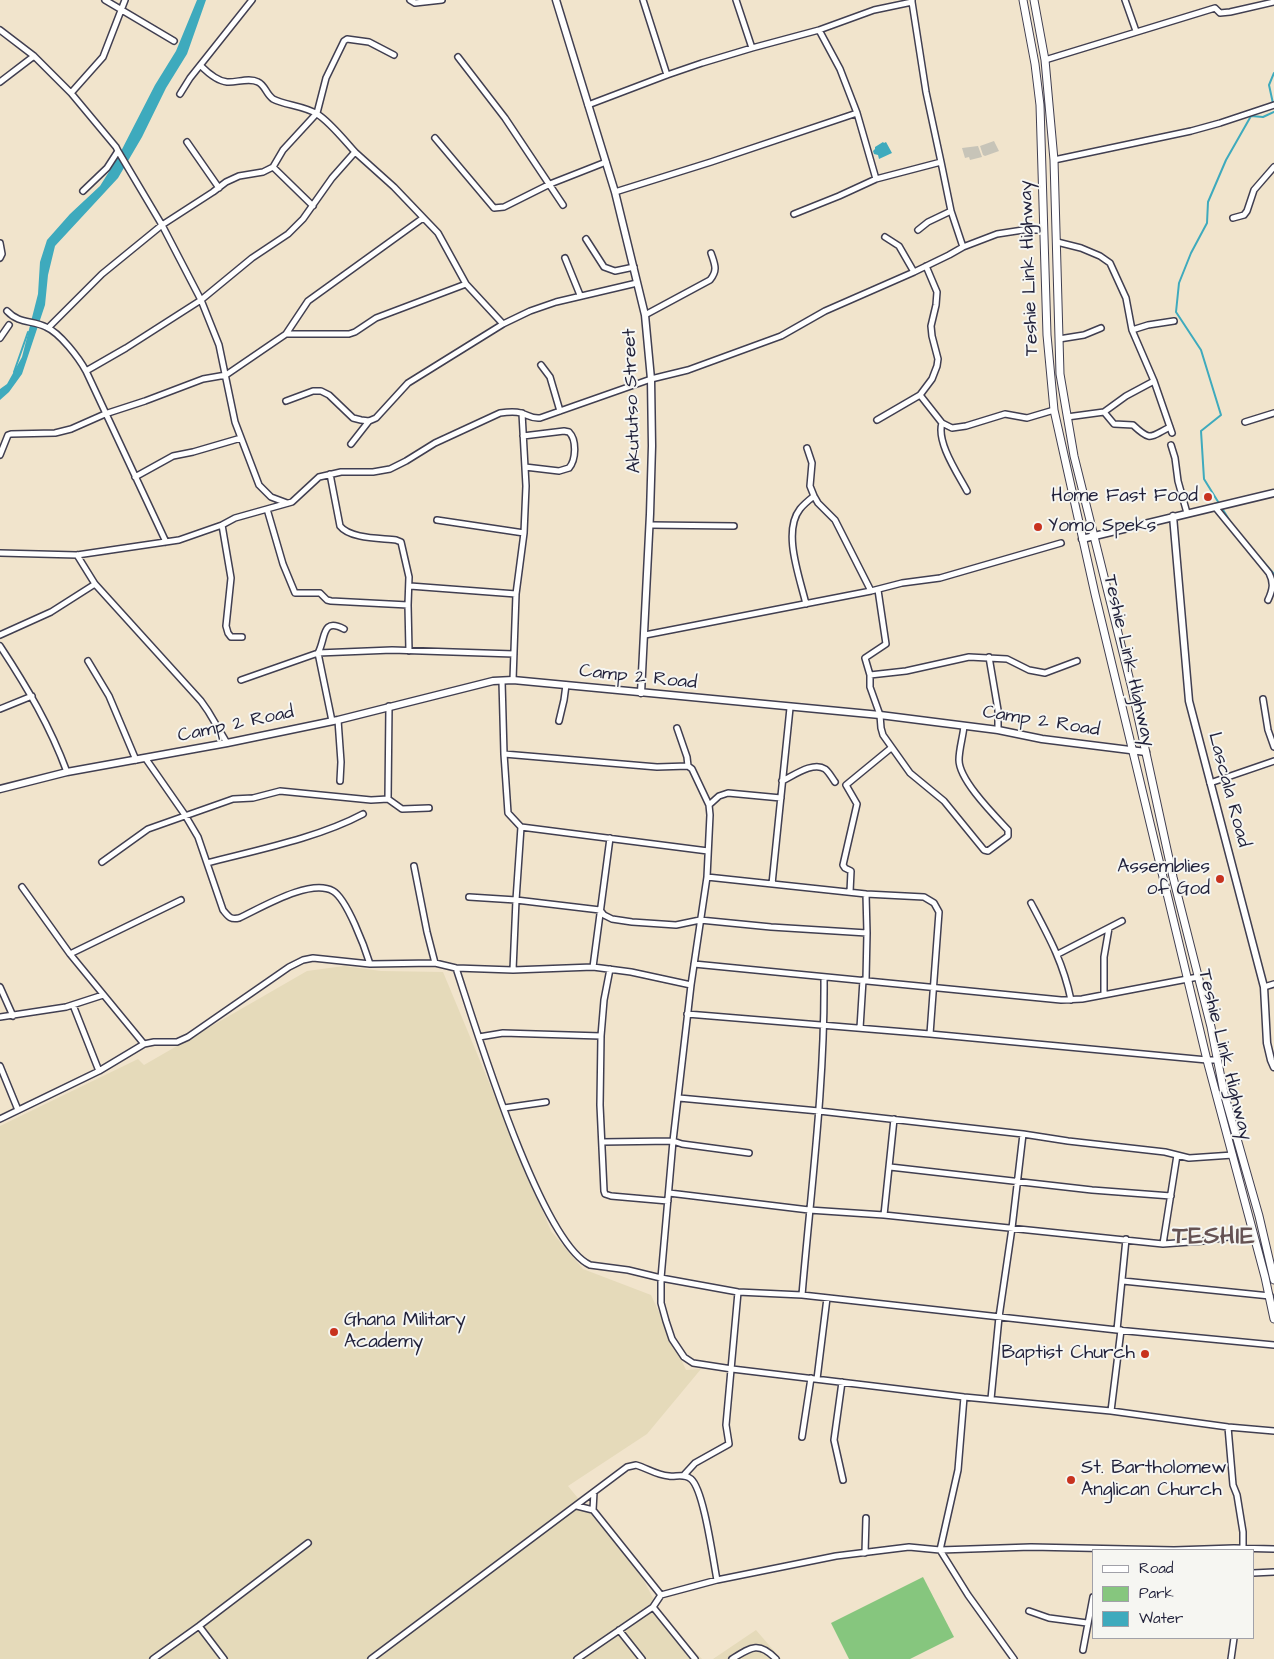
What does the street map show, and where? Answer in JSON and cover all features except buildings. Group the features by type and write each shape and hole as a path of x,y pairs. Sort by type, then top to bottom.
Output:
{"main road":[{"name":"Teshie Link Highway","path":"1023,0 1035,64 1040,105 1043,230 1054,410 1132,751 1207,1060 1270,1296 1274,1319"},
{"name":"Teshie Link Highway","path":"1034,0 1045,60 1054,160 1058,242 1060,374 1074,456 1146,752 1173,877 1211,1026 1224,1093 1259,1216 1274,1280"}],"street":[{"path":"105,0 174,41"},
{"path":"71,93 103,57 125,0"},
{"path":"180,94 190,78 252,0"},
{"path":"410,0 415,3 442,0"},
{"name":"Akututso Street","path":"556,0 615,192 646,315 651,379 652,446 650,525 641,694"},
{"path":"643,0 667,75"},
{"path":"736,0 752,48"},
{"path":"1126,0 1136,31"},
{"path":"1215,8 1216,0"},
{"path":"588,105 667,75 752,48 820,30 874,10 912,1 926,92 940,162 951,211 962,247"},
{"path":"1215,8 1220,13 1230,12 1274,2"},
{"path":"1045,60 1215,8"},
{"path":"0,30 34,56 71,93 106,134 126,164 162,225 201,300 217,337 235,422 259,486 271,497 287,503"},
{"path":"820,30 840,69 857,113 876,179"},
{"path":"48,328 102,274 162,225 226,182 239,176 263,172 273,167 283,150 317,113 326,78 344,41 348,39 368,42 394,54"},
{"path":"0,82 34,56"},
{"path":"458,57 505,118 563,205"},
{"path":"201,66 222,81 253,80 259,82 268,95 275,100 317,113 424,218 438,234 466,284 503,324"},
{"path":"1054,160 1190,131 1274,105"},
{"path":"615,192 857,113"},
{"path":"435,138 494,208 504,207 550,184 606,162"},
{"path":"187,142 219,188"},
{"path":"86,371 201,300 252,258 288,234 303,219 332,178 355,152"},
{"path":"83,191 107,168 119,153"},
{"path":"794,214 876,179 940,162"},
{"path":"273,167 313,206"},
{"path":"1233,218 1244,215 1254,190 1273,169"},
{"path":"918,230 928,222 951,211"},
{"path":"0,455 8,436 11,434 55,433 72,429 105,414 203,379 226,375 286,334 304,304 424,218"},
{"path":"0,553 77,555 166,542 193,536 235,518 287,503 299,496 319,478 330,474 340,472 373,472 390,469 435,443 500,413 510,411 534,419 651,379 688,370 781,336 825,311 914,272 962,247 997,234 1023,230 1043,230"},
{"path":"885,237 899,246 914,272"},
{"path":"586,239 604,267 615,271 634,267"},
{"path":"1058,242 1081,248 1100,256 1110,263 1126,298 1132,330 1154,381 1172,433"},
{"path":"0,243 2,254 0,258"},
{"path":"646,315 710,280 715,274 716,267 711,253"},
{"path":"565,258 580,295"},
{"path":"877,420 920,395 932,379 938,359 931,326 937,292 926,266"},
{"path":"351,444 369,421 380,414 408,383 503,324 530,311 556,302 637,283"},
{"path":"286,334 349,334 376,318 466,284"},
{"path":"7,310 13,317 48,328 74,352 86,371 166,542"},
{"path":"1132,330 1148,325 1174,321"},
{"path":"0,338 9,325"},
{"path":"1059,339 1084,336 1102,328"},
{"path":"541,365 550,377 560,411"},
{"path":"1067,417 1104,412 1126,396 1154,381"},
{"path":"286,401 313,391 321,391 329,395 353,418 369,421"},
{"path":"920,395 942,423 952,428 966,426 1005,414 1027,418 1054,410"},
{"path":"1104,412 1114,424 1133,425 1146,436 1152,436 1170,426"},
{"path":"1245,422 1274,413"},
{"path":"513,680 516,594 524,533 525,467 522,414"},
{"path":"942,423 940,434 967,491"},
{"path":"523,436 564,431 569,432 573,438 574,460 569,468 559,471 525,467"},
{"path":"135,476 173,456 241,438"},
{"path":"1171,445 1176,458 1178,481 1186,513"},
{"path":"807,448 812,463 810,486 814,496 818,503 835,520 871,591"},
{"path":"330,474 340,526 344,531 351,535 401,542 409,571 409,651"},
{"path":"1082,538 1094,537 1173,516 1274,493"},
{"path":"806,604 794,558 792,542 793,525 799,510 814,496"},
{"path":"1217,506 1236,534 1256,555 1269,573 1273,581 1273,587 1268,600"},
{"path":"267,509 283,564 295,593 320,593 327,600 331,601 408,606"},
{"name":"Lascala Road","path":"1173,516 1189,701 1264,987 1267,1043 1274,1067"},
{"path":"437,520 524,533"},
{"path":"222,525 231,578 226,626 231,637 242,637"},
{"path":"650,525 734,526"},
{"path":"645,635 878,590 902,583 940,578 1061,543"},
{"path":"77,555 95,584 201,701 227,743"},
{"path":"0,635 51,612 95,584"},
{"path":"410,586 516,594"},
{"path":"878,590 886,644 865,658 870,675 870,687 880,715 881,728 891,748 910,773 944,801 984,850 988,851 1008,836 1009,833 986,807 963,776 959,761 964,726"},
{"path":"340,781 341,762 335,720 318,653 326,629 331,625 336,625 344,629"},
{"path":"0,646 32,696 67,772"},
{"path":"241,680 318,653 383,650 514,654"},
{"path":"870,675 906,671 968,656 1007,659 1029,670 1045,673 1077,661"},
{"path":"989,657 998,710 998,730"},
{"path":"88,661 109,696 136,760"},
{"name":"Camp 2 Road","path":"0,789 67,772 227,743 335,720 484,683 513,680 641,694 880,715 1146,752"},
{"path":"502,681 508,813 521,827 708,851"},
{"path":"558,721 566,686"},
{"path":"0,708 32,696"},
{"path":"1263,699 1268,730 1274,748"},
{"path":"388,799 389,706"},
{"path":"772,884 790,708"},
{"path":"677,728 687,757 688,766 692,769 709,805 707,877 690,985 673,1141 661,1278 662,1303 666,1321 672,1339 684,1358 693,1363 732,1370 817,1378 964,1397 1111,1411 1228,1427 1274,1431"},
{"path":"850,892 851,871 843,865 857,804 846,785 891,748"},
{"path":"504,754 657,767 688,766"},
{"path":"146,758 198,837 223,910 228,917 239,918 278,899 310,888 332,890 338,894 359,932 370,964"},
{"path":"1210,783 1274,763"},
{"path":"782,781 817,766 825,769 835,782"},
{"path":"102,862 148,829 233,799 253,798 280,791 371,800 388,799 402,809 429,808"},
{"path":"709,805 719,796 728,793 781,798"},
{"path":"207,863 280,844 347,823 363,814"},
{"path":"513,970 521,827"},
{"path":"592,967 610,838"},
{"path":"414,866 435,963"},
{"path":"707,877 866,894 924,897 934,902 938,912 930,1034"},
{"path":"22,887 70,954 144,1044"},
{"path":"860,1028 865,980 866,894"},
{"path":"469,896 600,910 604,915 632,922 676,925 700,920 867,933"},
{"path":"70,954 181,900"},
{"path":"1031,903 1058,954 1066,976 1071,1000"},
{"path":"1058,954 1122,921"},
{"path":"1104,994 1104,957 1109,928"},
{"path":"0,1118 99,1071 144,1044 177,1042 188,1037 271,978 303,960 313,958 370,964 435,963 456,968 513,970 592,967 690,985"},
{"path":"694,964 1002,995 1071,1000 1198,977"},
{"path":"456,968 526,1167 540,1196 565,1239 580,1258 590,1265 628,1270 738,1292 802,1295 1274,1345"},
{"path":"610,969 604,1000 601,1036 601,1159 604,1191 605,1194 668,1201"},
{"path":"802,1295 819,1111 824,1025 824,977"},
{"path":"1264,987 1274,984"},
{"path":"0,987 12,1016"},
{"path":"0,1017 73,1005 103,995"},
{"path":"73,1005 99,1071"},
{"path":"688,1014 1217,1060"},
{"path":"479,1037 503,1033 601,1036"},
{"path":"0,1066 18,1110"},
{"path":"678,1098 819,1111 1023,1134 1165,1152 1189,1158 1233,1155"},
{"path":"504,1108 546,1102"},
{"path":"884,1215 894,1119"},
{"path":"991,1399 999,1317 1023,1134"},
{"path":"602,1142 673,1141 682,1144 749,1153"},
{"path":"1164,1244 1177,1155"},
{"path":"890,1167 1018,1182 1171,1196"},
{"path":"669,1193 809,1210 884,1215 1164,1244 1203,1241 1253,1233"},
{"path":"1111,1411 1126,1239"},
{"path":"1123,1281 1270,1296"},
{"path":"684,1475 695,1463 730,1444 726,1425 738,1292"},
{"path":"817,1378 827,1298"},
{"path":"802,1437 811,1378"},
{"path":"842,1382 834,1440 843,1480"},
{"path":"964,1397 958,1470 940,1550 968,1594 1014,1659"},
{"path":"1228,1427 1233,1485 1238,1495 1241,1513 1243,1548"},
{"path":"371,1659 627,1467 636,1465 656,1474 668,1476 684,1475 691,1478 696,1485 702,1504 717,1580"},
{"path":"593,1510 594,1492"},
{"path":"577,1506 593,1510 661,1595"},
{"path":"865,1553 866,1518"},
{"path":"153,1659 308,1543"},
{"path":"577,1659 653,1607 661,1595 717,1580 836,1556 909,1547 940,1550 1031,1547 1098,1549"},
{"path":"1234,1549 1274,1549"},
{"path":"1254,1573 1274,1572"},
{"path":"1083,1650 1092,1602"},
{"path":"653,1607 695,1659"},
{"path":"1029,1611 1050,1618 1087,1623"},
{"path":"199,1626 224,1659"},
{"path":"619,1630 642,1659"},
{"path":"1232,1659 1234,1639"},
{"path":"732,1659 750,1649 757,1648 769,1651 776,1659"}],"shaded area":[{"path":"994,141 999,151 983,155 980,146"},
{"path":"978,146 982,157 970,160 969,157 965,158 962,148"},
{"name":"Ghana Military Academy","path":"344,966 381,971 443,972 551,1231 583,1269 651,1295 686,1370 701,1369 647,1434 568,1486 641,1575 664,1619 702,1659 0,1659 0,1126 138,1059 144,1065 307,971"},
{"path":"756,1630 781,1659 713,1659"}],"green space":[{"path":"923,1577 954,1637 910,1659 849,1659 831,1623"}],"water":[{"path":"197,0 206,0 187,54 166,88 142,137 118,178 55,246 48,275 45,305 22,374 9,392 0,400 0,389 7,384 22,357 38,294 40,262 47,240 70,214 100,186 117,159 155,85 176,51"},
{"path":"886,142 892,153 879,159 878,155 874,154 873,151 875,147"}],"waterway":[{"path":"1274,73 1269,85 1274,108"},
{"path":"1233,526 1204,479 1201,431 1221,415 1201,350 1176,312 1179,283 1191,253 1207,223 1208,202 1226,160 1251,116 1263,117 1274,112"},
{"path":"14,372 28,332"},
{"path":"1260,558 1274,574"}],"place":[{"name":"Home Fast Food","path":"1208,497"},
{"name":"Yomo Speks","path":"1038,527"},
{"name":"Assemblies of God","path":"1220,879"},
{"name":"Ghana Military Academy","path":"334,1332"},
{"name":"Baptist Church","path":"1145,1354"},
{"name":"St. Bartholomew Anglican Church","path":"1071,1480"}],"district":[{"name":"TESHIE","path":"1214,1238"}]}
